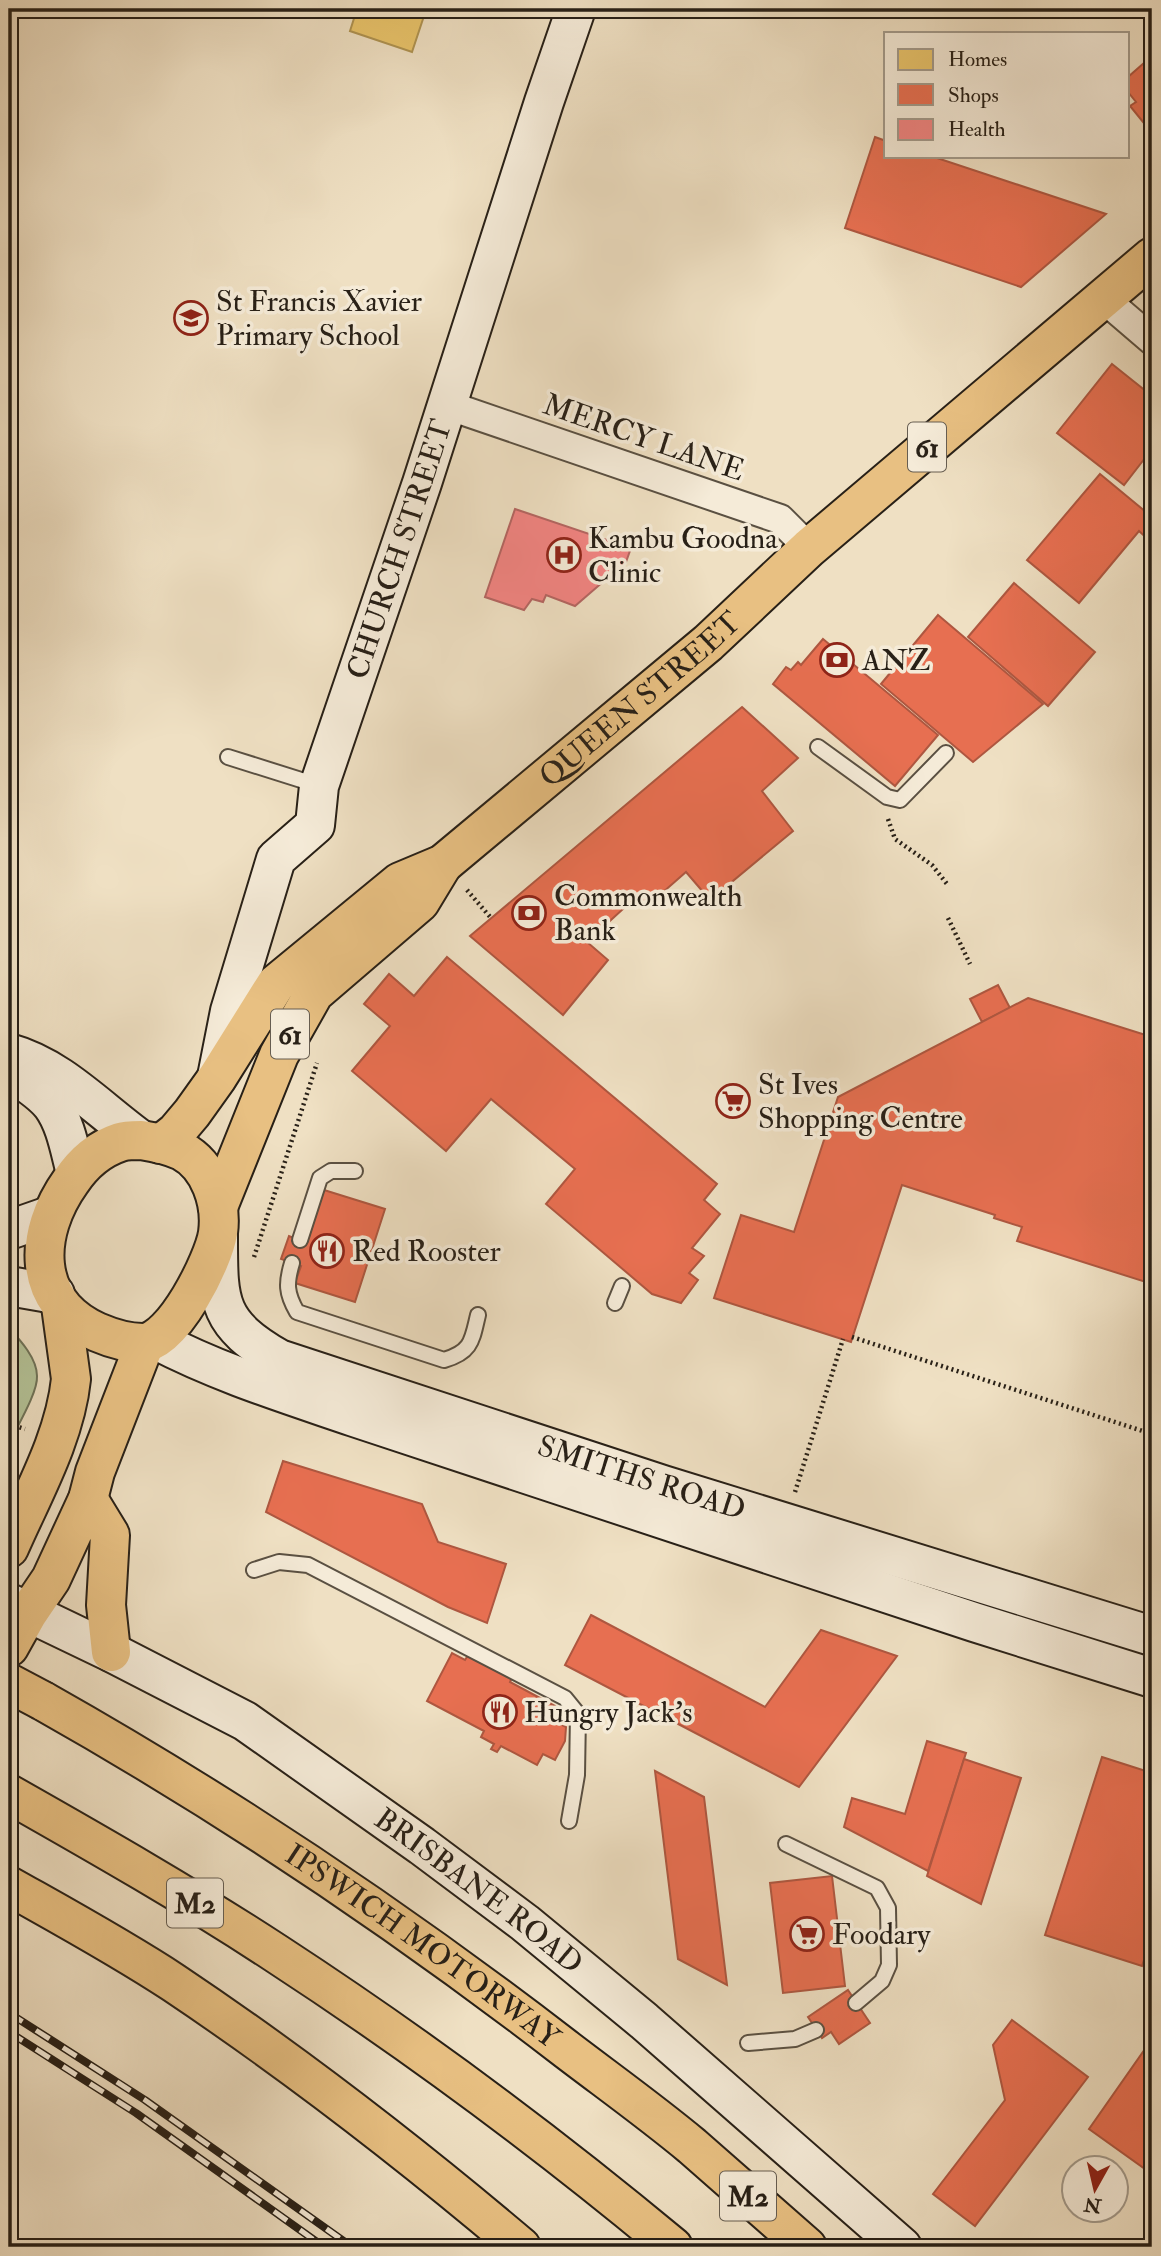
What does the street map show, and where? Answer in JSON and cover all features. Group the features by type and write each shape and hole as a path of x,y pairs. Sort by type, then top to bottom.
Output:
{"main road":[{"name":"QUEEN STREET","path":"218,1221 279,1055 314,993 453,875 809,548 1152,257"},
{"name":"QUEEN STREET","path":"151,1142 184,1122 217,1078 276,984 400,882 453,875"},
{"path":"9,1548 54,1444 70,1391 71,1380 58,1300 46,1275 43,1252 44,1236 61,1194 87,1161 103,1150 121,1141 151,1142 182,1151 205,1172 214,1191 218,1221"},
{"name":"61","path":"151,1341 192,1294 206,1268 218,1221"},
{"path":"9,1647 18,1608 51,1579 88,1499 95,1472 151,1341 104,1335 82,1325 58,1300"},
{"path":"88,1499 110,1535 106,1605 111,1652"},
{"name":"IPSWICH MOTORWAY","path":"9,1683 108,1738 205,1798 398,1924 690,2144 807,2247"},
{"name":"M2","path":"9,1794 253,1939 365,2013 538,2138 673,2247"},
{"path":"9,1886 171,1982 250,2035 335,2096 521,2247"}],"street":[{"name":"CHURCH STREET","path":"217,1078 230,1011 276,859 314,825 319,786 576,9"},
{"path":"1103,298 1152,340"},
{"name":"MERCY LANE","path":"447,405 780,519 809,548"},
{"path":"9,1053 26,1058 65,1081 151,1142"},
{"path":"9,1071 51,1104 59,1117 76,1173"},
{"path":"9,1230 52,1215"},
{"name":"SMITHS ROAD","path":"218,1221 218,1286 222,1303 244,1336 279,1359 658,1501 1152,1678"},
{"path":"9,1286 58,1300"},
{"name":"SMITHS ROAD","path":"151,1341 261,1385 658,1501 1152,1636"},
{"name":"BRISBANE ROAD","path":"18,1608 245,1721 422,1846 525,1923 644,2021 902,2247"}],"lane":[{"path":"818,747 887,797 900,800 946,753"},
{"path":"228,757 319,786"},
{"path":"300,1240 320,1178 331,1171 355,1171"},
{"path":"292,1263 286,1283 289,1298 297,1312 444,1360 457,1356 470,1345 478,1315"},
{"path":"615,1303 622,1286"},
{"path":"254,1570 279,1562 308,1565 565,1698 578,1714 577,1775 569,1821"},
{"path":"786,1844 877,1888 888,1908 889,1965 883,1981 856,2003"},
{"path":"748,2043 795,2039 816,2030"}],"path":[{"path":"888,817 895,839 932,865 947,884"},
{"path":"453,875 491,918"},
{"path":"948,918 970,964"},
{"path":"253,1267 260,1236 319,1056"},
{"path":"852,1337 1152,1434"},
{"path":"794,1493 843,1339"}],"green space":[{"path":"9,1328 31,1356 37,1376 30,1401 9,1444"}],"building: Homes":[{"path":"357,9 413,9 425,13 412,52 350,31"}],"building: Shops":[{"path":"1152,56 1152,126 1146,119 1143,122 1130,106 1136,102 1130,94 1130,75"},
{"path":"875,137 884,140 884,158 937,158 1106,214 1021,287 845,228"},
{"path":"1112,364 1152,396 1152,449 1124,485 1057,433"},
{"path":"1100,474 1152,517 1152,543 1139,531 1079,603 1027,560"},
{"path":"1014,583 1095,652 1048,706 968,637"},
{"path":"938,615 1043,704 973,762 881,684"},
{"path":"823,639 938,735 895,786 773,684 786,667 791,670 798,662 801,665"},
{"path":"742,707 798,758 762,791 793,831 710,900 686,872 653,901 651,897 641,905 636,897 587,942 608,960 563,1015 470,936"},
{"path":"447,957 717,1184 704,1200 720,1214 692,1248 704,1256 689,1273 698,1280 681,1303 652,1294 546,1204 575,1169 491,1099 446,1151 352,1071 390,1026 364,1004 389,974 414,996"},
{"path":"998,985 1010,1008 982,1022 970,999"},
{"path":"1028,998 1152,1037 1152,1284 1017,1241 1022,1227 994,1218 995,1215 902,1185 851,1342 714,1298 741,1215 794,1232 838,1097"},
{"name":"Red Rooster","path":"324,1190 385,1209 355,1302 295,1283 301,1266 281,1259 289,1236 307,1243"},
{"path":"283,1461 422,1504 438,1542 506,1564 487,1623 448,1607 266,1512"},
{"path":"591,1615 765,1707 821,1630 897,1656 799,1787 565,1665"},
{"name":"Hungry Jack's","path":"470,1652 513,1675 510,1682 555,1706 549,1718 566,1727 565,1741 555,1760 543,1754 537,1765 501,1746 497,1752 491,1749 494,1744 481,1737 484,1731 427,1701 452,1653 465,1660"},
{"path":"927,1741 966,1753 928,1871 844,1827 852,1798 905,1814"},
{"path":"1102,1757 1152,1773 1152,1936 1142,1966 1045,1935"},
{"path":"964,1759 1021,1778 981,1904 927,1876"},
{"path":"655,1771 704,1797 727,1985 678,1959"},
{"name":"Foodary","path":"832,1876 845,1986 783,1993 770,1883"},
{"path":"848,1990 870,2023 839,2044 831,2032 822,2038 808,2017"},
{"path":"1012,2020 1088,2077 975,2226 933,2194 1005,2100 993,2045"},
{"path":"1152,2039 1152,2174 1130,2158 1130,2154 1124,2154 1089,2129"}],"building: Health":[{"name":"Kambu Goodna Clinic","path":"515,509 631,548 626,562 575,606 546,595 543,602 532,599 524,610 485,597"}],"railway":[{"path":"9,2013 145,2100 352,2247"},
{"path":"9,2032 136,2113 324,2247"}],"place":[{"name":"St Francis Xavier Primary School","path":"191,318"},
{"name":"Kambu Goodna Clinic","path":"564,555"},
{"name":"ANZ","path":"837,660"},
{"name":"Commonwealth Bank","path":"529,913"},
{"name":"St Ives Shopping Centre","path":"733,1101"},
{"name":"Red Rooster","path":"327,1251"},
{"name":"Hungry Jack's","path":"500,1712"},
{"name":"Foodary","path":"807,1934"}]}
